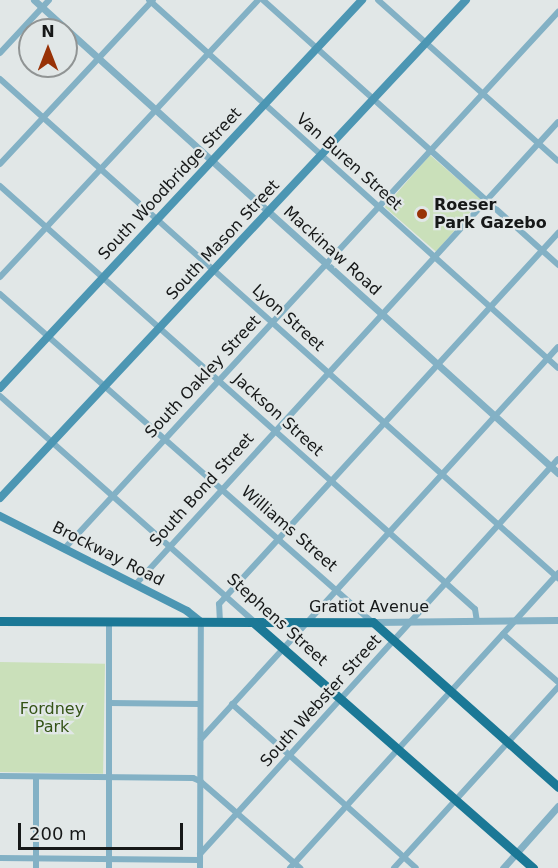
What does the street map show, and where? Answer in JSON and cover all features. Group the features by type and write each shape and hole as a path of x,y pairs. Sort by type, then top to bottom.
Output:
{"highway":[{"name":"Gratiot Avenue","path":"0,621 373,622"},
{"name":"Stephens Street","path":"253,622 533,868"},
{"name":"Williams Street","path":"373,622 558,787"}],"main road":[{"name":"South Woodbridge Street","path":"0,388 362,0"},
{"name":"South Mason Street","path":"0,498 466,0"},
{"name":"Brockway Road","path":"0,516 187,611 201,622"}],"street":[{"name":"Mackinaw Road","path":"34,0 558,473"},
{"path":"0,53 49,0"},
{"path":"0,278 258,0"},
{"path":"263,0 558,265"},
{"path":"378,0 558,161"},
{"path":"0,164 151,1"},
{"name":"Van Buren Street","path":"151,1 558,368"},
{"name":"South Oakley Street","path":"64,549 558,12"},
{"name":"Lyon Street","path":"0,79 557,575"},
{"name":"South Bond Street","path":"135,585 169,545 558,122"},
{"name":"Jackson Street","path":"0,186 475,609 477,621"},
{"path":"220,622 219,604 228,597 558,234"},
{"name":"Williams Street","path":"0,294 373,622"},
{"path":"201,739 558,347"},
{"name":"Stephens Street","path":"0,396 228,597 253,622"},
{"name":"South Webster Street","path":"200,857 289,755 558,459"},
{"path":"0,776 194,778 200,780 295,867 346,806 557,575"},
{"name":"Gratiot Avenue","path":"373,622 558,620"},
{"path":"109,622 109,868"},
{"path":"200,868 201,622"},
{"path":"503,634 558,682"},
{"path":"394,868 558,687"},
{"path":"109,703 200,704"},
{"path":"232,704 416,868"},
{"path":"36,777 36,868"},
{"path":"503,868 558,806"},
{"path":"0,858 200,857"}],"green space":[{"path":"430,155 481,200 436,252 385,207"},
{"name":"Fordney Park","path":"0,662 105,664 103,774 0,772"}],"place":[{"name":"Roeser Park Gazebo","path":"422,214"}]}
